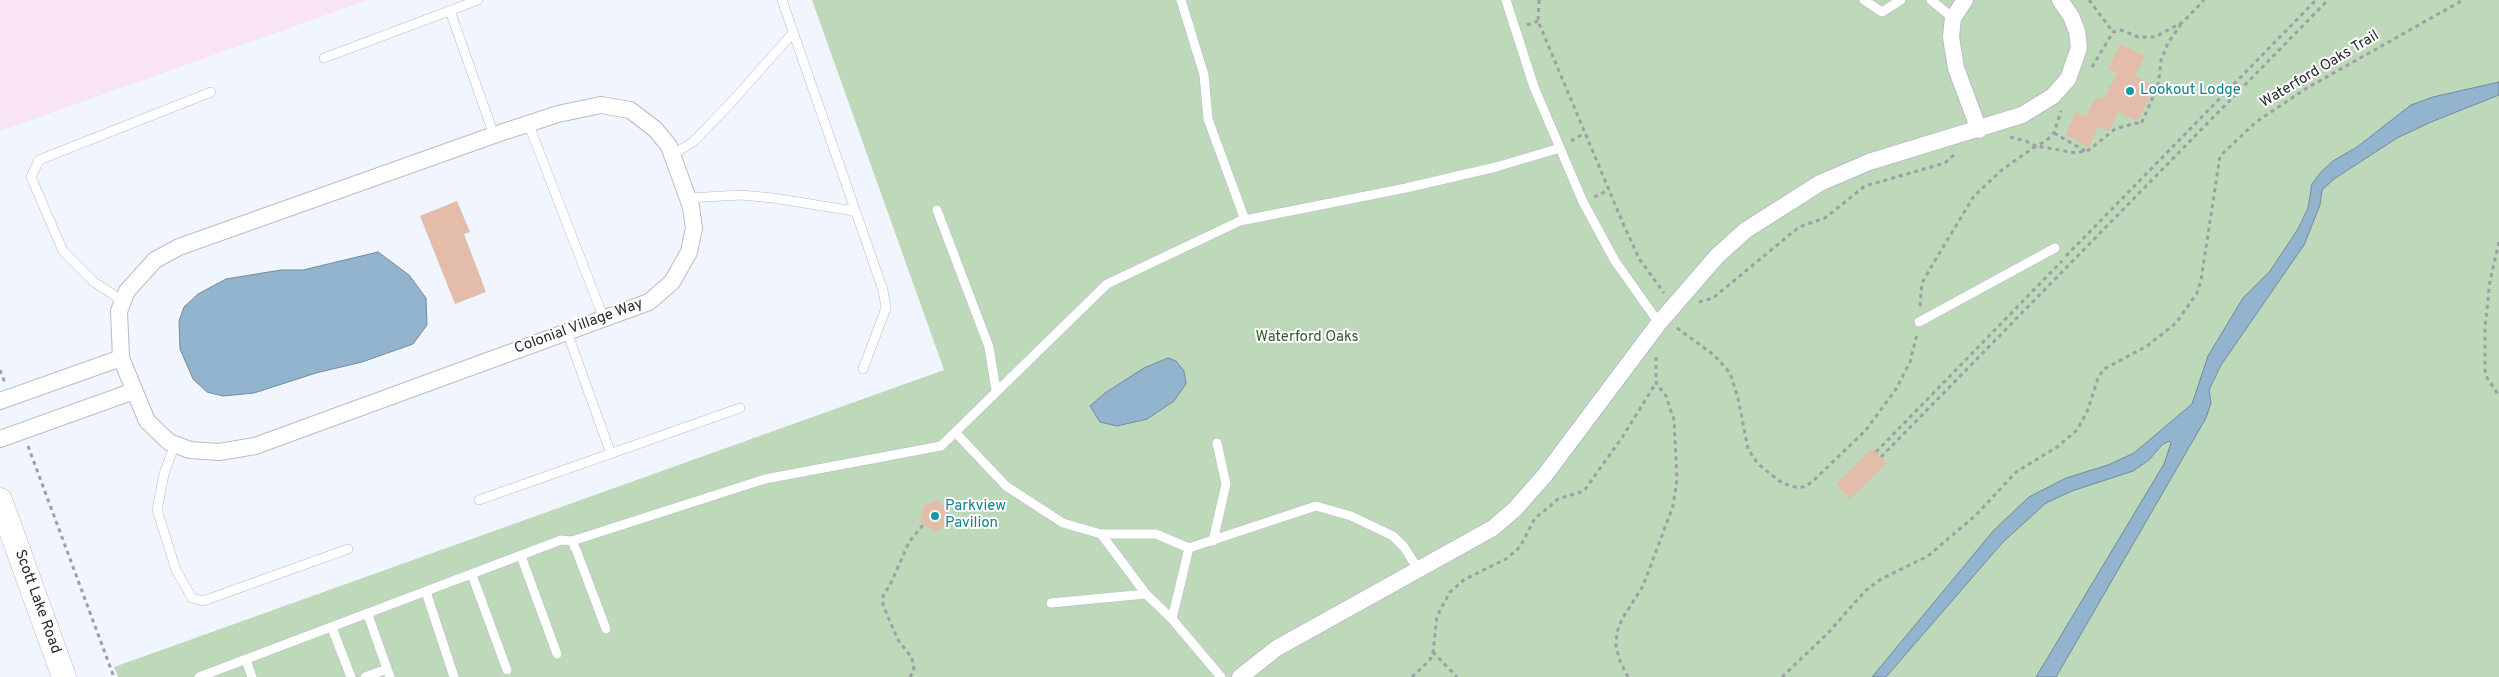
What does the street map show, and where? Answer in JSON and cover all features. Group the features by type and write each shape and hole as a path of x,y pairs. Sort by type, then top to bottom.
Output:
{"street":[{"path":"1964,0 1953,18 1951,37 1956,68 1979,130"},
{"path":"1240,677 1277,648 1493,528 1515,509 1545,475 1685,300 1717,256 1746,230 1820,183 1869,162 1979,130 2022,115 2053,96 2068,79 2079,48 2077,31 2060,0"},
{"name":"Colonial Village Way","path":"601,105 630,110 656,129 669,146 688,198 694,228 689,252 672,282 649,302 255,446 219,452 190,450 169,442 148,421 122,358 119,311 128,291 156,260 179,247 494,135 558,114 601,105"},
{"path":"5,400 122,358"},
{"path":"0,439 134,391"},
{"name":"Scott Lake Road","path":"0,500 64,677"}],"lane":[{"path":"324,58 478,0"},
{"path":"782,0 883,290 886,308 863,369"},
{"path":"1181,0 1204,75 1208,119 1245,220"},
{"path":"1506,0 1534,86 1583,202 1615,260 1666,323"},
{"path":"1864,0 1882,12 1901,0"},
{"path":"1931,0 1953,18"},
{"path":"450,10 494,135"},
{"path":"672,155 693,142 793,33"},
{"path":"123,301 94,282 63,252 32,177 35,168 39,160 210,92"},
{"path":"528,123 604,319"},
{"path":"199,677 368,615 561,540 572,541 765,479 941,446 996,390 1107,284 1245,220 1406,188 1496,167 1560,148"},
{"path":"688,198 741,195 773,198 854,211"},
{"path":"936,210 989,347 996,390"},
{"path":"1919,322 2055,248"},
{"path":"567,332 611,454"},
{"path":"479,500 740,408"},
{"path":"955,432 1006,486 1063,523 1101,534 1156,534 1189,548 1316,506 1351,516 1393,536 1404,547 1418,569"},
{"path":"1213,541 1226,484 1216,443"},
{"path":"175,444 164,474 157,510 176,570 192,598 203,602 348,549"},
{"path":"1101,534 1146,594 1172,619 1221,677"},
{"path":"572,541 606,629"},
{"path":"1172,619 1189,548"},
{"path":"521,556 557,654"},
{"path":"472,575 507,670"},
{"path":"426,592 454,677"},
{"path":"1051,603 1146,594"},
{"path":"366,677 389,673 368,615"},
{"path":"332,628 351,677"},
{"path":"246,660 252,677"}],"path":[{"path":"1539,0 1538,21 1640,260 1666,295 1702,302 1713,298 1799,227 1825,218 1865,186 1945,163 1958,151"},
{"path":"2089,0 2113,32"},
{"path":"2004,136 2026,141 2036,146 2076,153 2085,151 2115,129 2136,123 2141,124 2158,86 2158,77 2168,43 2182,22 2204,0"},
{"path":"1876,452 2316,0"},
{"path":"1881,457 2328,0"},
{"name":"Waterford Oaks Trail","path":"1782,677 1828,632 1864,591 1881,579 1928,556 1976,515 2016,472 2057,448 2077,430 2087,412 2098,378 2104,369 2147,346 2176,323 2193,298 2201,280 2220,156 2256,122 2307,88 2463,0"},
{"path":"2090,70 2113,32 2121,30 2138,37 2155,37 2182,22"},
{"path":"1666,323 1714,355 1730,373 1738,398 1748,449 1758,464 1782,482 1795,488 1804,487 1826,470 1866,430 1896,389 1910,362 1919,322 1922,283 1974,196 2004,170 2036,146 2046,141 2054,133 2064,106"},
{"path":"2054,133 2085,151"},
{"path":"2499,242 2490,281 2485,344 2486,376 2499,396"},
{"path":"1412,677 1430,660 1433,652 1437,616 1450,592 1466,579 1506,559 1520,547 1536,518 1554,503 1584,491 1638,414 1656,383 1656,347"},
{"path":"0,370 5,400"},
{"path":"1628,677 1620,661 1616,646 1617,632 1622,619 1646,578 1672,506 1677,479 1674,420 1666,396 1656,383"},
{"path":"22,431 114,677"},
{"path":"910,677 914,670 912,658 898,640 883,605 883,596 892,583 909,542 924,525"},
{"path":"1433,652 1457,677"}],"shaded area":[{"path":"0,0 368,0 0,131"}],"green space":[{"name":"Waterford Oaks","path":"812,0 2499,0 2499,677 118,677 114,667 944,370"}],"water":[{"path":"2499,82 2499,95 2431,122 2397,138 2334,179 2322,190 2320,205 2304,245 2221,365 2209,390 2211,403 2206,418 2056,677 2036,677 2164,464 2171,443 2169,441 2162,445 2149,460 2133,471 2072,491 2046,503 2003,542 1886,677 1872,677 1994,530 2029,497 2066,478 2108,465 2134,453 2192,404 2208,356 2243,298 2270,271 2298,229 2308,208 2312,184 2321,172 2333,161 2357,147 2411,105 2433,97"},
{"path":"378,252 409,275 426,298 427,325 413,344 362,362 316,373 254,393 223,396 207,392 193,379 180,349 179,321 184,307 198,294 226,279 281,270 303,270"},
{"path":"1168,358 1176,361 1184,371 1186,384 1174,401 1147,419 1117,426 1100,422 1090,406 1105,393 1144,368"}],"building":[{"name":"Lookout Lodge","path":"2120,44 2145,56 2135,76 2155,86 2138,121 2118,112 2109,131 2098,127 2089,147 2065,135 2076,112 2086,117 2096,97 2103,100 2117,73 2108,69"},
{"path":"457,201 470,232 464,234 486,292 455,304 420,216"},
{"path":"1872,448 1887,463 1850,499 1836,484"},
{"name":"Parkview Pavilion","path":"937,500 949,509 949,525 935,532 921,523 923,506"}],"place":[{"name":"Lookout Lodge","path":"2130,91"},
{"name":"Parkview Pavilion","path":"935,516"}]}
